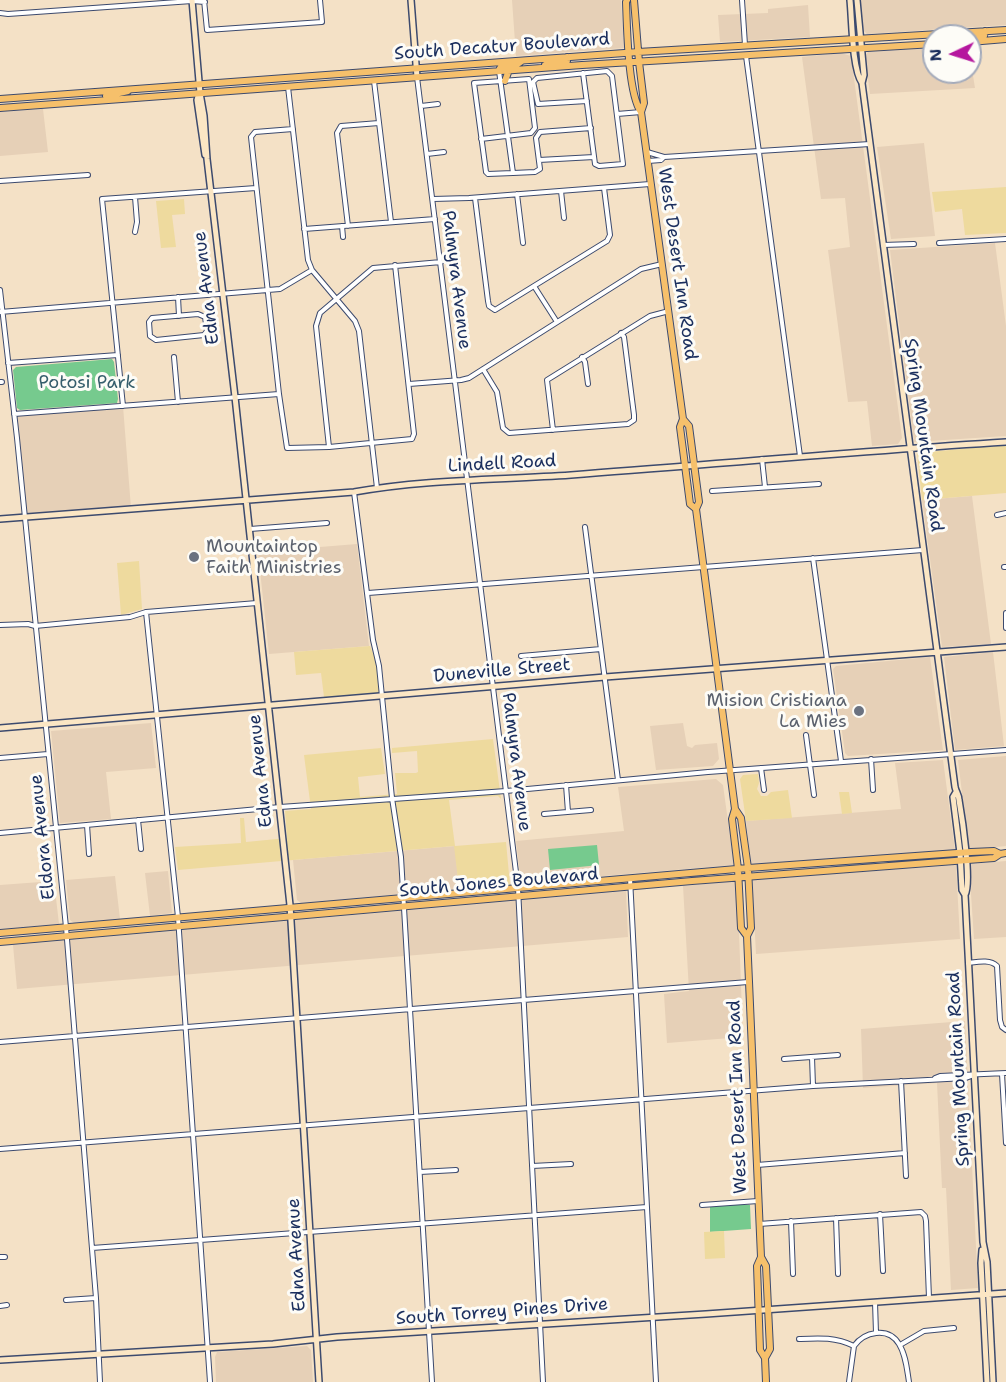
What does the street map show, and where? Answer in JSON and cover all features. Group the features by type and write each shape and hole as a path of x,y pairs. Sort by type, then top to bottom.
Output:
{"main road":[{"name":"West Desert Inn Road","path":"627,0 630,62 636,105 641,112"},
{"name":"West Desert Inn Road","path":"634,0 644,103 641,112 683,419 680,427 690,504 696,509"},
{"name":"South Decatur Boulevard","path":"982,31 1006,30"},
{"path":"982,36 986,31"},
{"name":"South Decatur Boulevard","path":"0,108 103,100 314,76 416,68 629,52 922,36"},
{"path":"982,41 1006,37"},
{"name":"South Decatur Boulevard","path":"0,99 130,89 288,87 630,62 922,45"},
{"path":"535,69 551,63 566,62 567,57"},
{"path":"499,71 501,67 516,65 523,60"},
{"path":"503,82 510,70"},
{"path":"288,87 293,81 312,80 314,76"},
{"path":"103,100 106,96 124,93 130,89"},
{"path":"56,104 65,99 89,97 97,92"},
{"name":"West Desert Inn Road","path":"683,419 689,426 699,502 696,509 735,809 732,819 739,877 741,928 747,936"},
{"name":"West Desert Inn Road","path":"735,809 741,818 749,876 751,928 747,936 748,982 756,1165 761,1257 766,1266 770,1349 765,1358"},
{"name":"South Jones Boulevard","path":"0,933 748,868 963,852 994,851 1003,854"},
{"name":"South Jones Boulevard","path":"0,942 630,886 963,861 994,858 1003,854"},
{"path":"849,861 852,868"},
{"name":"West Desert Inn Road","path":"761,1257 757,1266 760,1350 765,1358 766,1382"}],"street":[{"path":"0,13 193,0 205,1 207,30 321,22 320,0"},
{"name":"Edna Avenue","path":"193,0 199,89 197,100 207,159 236,398 245,500 291,916 319,1382"},
{"path":"411,0 417,77"},
{"path":"742,0 745,45"},
{"name":"Spring Mountain Road","path":"850,0 864,75 862,83 956,792 953,797 968,890 965,895 983,1242 981,1263 993,1382"},
{"name":"Spring Mountain Road","path":"857,0 857,39"},
{"path":"746,55 800,456"},
{"path":"499,71 503,82 513,173"},
{"path":"583,73 591,128 595,164 599,166 623,164 612,76 607,71 583,73 537,78 533,82 538,104 587,101"},
{"name":"Palmyra Avenue","path":"417,77 518,888 543,1382"},
{"path":"481,139 531,133 535,128 528,79 474,82 481,139 486,172 488,174 535,172 540,169 536,138 540,132 591,128"},
{"path":"374,80 391,222"},
{"path":"288,87 308,260 312,270 355,321 360,331 377,488"},
{"path":"421,106 438,104"},
{"path":"617,114 641,112"},
{"path":"348,226 337,133 341,126 379,123"},
{"path":"293,129 255,132 251,137 287,448 372,444 412,439 414,434 395,265"},
{"path":"647,152 664,157 870,144"},
{"path":"427,154 444,152"},
{"path":"539,160 594,157"},
{"path":"648,161 661,160 664,157"},
{"path":"0,181 88,175"},
{"path":"433,199 475,198 652,184"},
{"path":"123,406 102,199 256,188"},
{"path":"475,198 488,301 492,309 500,308 609,238 604,188"},
{"path":"561,191 564,218"},
{"path":"517,194 523,243"},
{"path":"135,197 137,222 135,232"},
{"path":"304,229 435,219"},
{"path":"342,226 343,237"},
{"path":"939,243 1006,239"},
{"path":"883,245 914,244"},
{"path":"329,447 316,326 320,313 367,271 380,266 441,262"},
{"path":"409,384 469,378 641,269 663,264"},
{"path":"1,312 268,290 287,286 312,270"},
{"path":"534,286 557,322"},
{"name":"Eldora Avenue","path":"0,290 66,927 96,1298 100,1382"},
{"path":"178,297 179,316"},
{"path":"553,430 547,380 650,316 669,311"},
{"path":"179,316 205,317 206,334 156,339 150,336 150,320 156,317 179,316"},
{"path":"483,369 497,392 505,431 509,433 628,424 634,415 624,337 621,333"},
{"path":"8,363 118,355"},
{"path":"174,357 178,402"},
{"path":"582,357 585,362 588,384"},
{"path":"14,414 279,394"},
{"name":"Lindell Road","path":"0,519 354,492 468,480 548,477 694,464 1006,442"},
{"path":"762,459 765,487"},
{"path":"712,491 819,484"},
{"path":"354,492 373,640 379,666 405,906 432,1382"},
{"path":"997,515 1006,513"},
{"path":"249,529 327,523"},
{"path":"585,527 618,780"},
{"path":"368,593 923,550"},
{"path":"813,558 841,761"},
{"path":"0,625 35,626 129,617 146,612 257,603"},
{"path":"146,612 179,926 210,1382"},
{"path":"1006,613 1006,628"},
{"name":"Duneville Street","path":"0,728 605,677 1006,647"},
{"path":"521,656 601,649"},
{"path":"806,735 814,795"},
{"path":"0,833 810,763 1006,750"},
{"path":"0,758 48,753"},
{"path":"871,759 873,790"},
{"path":"762,768 764,790"},
{"path":"566,785 568,812"},
{"path":"544,814 591,810"},
{"path":"138,820 141,849"},
{"path":"87,825 89,854"},
{"path":"630,878 656,1382"},
{"path":"968,963 993,963 997,966 1000,1020 1005,1029"},
{"path":"0,1042 748,982"},
{"path":"784,1059 838,1055"},
{"path":"812,1057 813,1086"},
{"path":"0,1149 813,1086 934,1078 941,1080 1004,1073 1006,1143"},
{"path":"901,1081 906,1176"},
{"path":"756,1165 905,1153"},
{"path":"532,1166 571,1164"},
{"path":"420,1172 456,1170"},
{"path":"702,1205 758,1201"},
{"path":"92,1248 647,1207"},
{"path":"759,1224 880,1214 916,1212 924,1214 929,1298"},
{"path":"880,1214 883,1271"},
{"path":"836,1218 838,1274"},
{"path":"791,1221 794,1274"},
{"name":"South Torrey Pines Drive","path":"0,1360 1006,1293"},
{"name":"Spring Mountain Road","path":"985,1294 987,1382"},
{"path":"66,1300 96,1298"},
{"path":"874,1302 876,1333"},
{"path":"0,1306 7,1305"},
{"path":"900,1345 924,1332 954,1328"},
{"path":"849,1382 854,1347 868,1334 876,1333 885,1334 900,1345 909,1382"},
{"path":"799,1340 828,1338 843,1341 854,1347"}],"shaded area":[{"path":"512,0 621,0 624,48 516,56"},
{"path":"860,0 1006,0 1006,25 982,27 982,24 922,24 922,30 867,34 862,29"},
{"path":"808,5 810,37 720,42 718,15 768,13 768,9"},
{"path":"922,49 922,84 974,84 975,88 870,94 865,56 868,52"},
{"path":"841,53 851,56 902,438 898,444 872,446 867,401 848,402 828,250 850,247 845,198 821,199 802,57"},
{"path":"43,109 48,152 0,156 0,112"},
{"path":"924,143 935,236 891,239 877,147"},
{"path":"995,243 1006,326 1006,436 914,442 890,250"},
{"path":"123,406 131,508 25,517 14,414"},
{"path":"972,496 991,644 942,647 922,500"},
{"path":"357,544 369,646 269,654 258,552"},
{"path":"993,652 1004,746 955,750 944,657"},
{"path":"930,657 943,750 848,756 845,753 833,669 836,666"},
{"path":"151,723 156,768 106,772 111,819 60,823 51,731"},
{"path":"683,723 687,746 692,748 695,745 717,743 719,759 713,766 656,770 650,726"},
{"path":"1006,756 1006,846 969,850 958,760"},
{"path":"943,760 955,850 751,864 746,821 901,809 895,763"},
{"path":"716,779 723,785 734,865 521,883 516,841 624,831 618,787"},
{"path":"455,846 459,889 301,903 297,900 293,860"},
{"path":"1006,861 1006,937 974,939 969,864"},
{"path":"956,865 960,939 756,954 752,880"},
{"path":"168,871 172,913 150,916 145,873"},
{"path":"115,876 120,919 74,923 70,920 66,880"},
{"path":"54,881 59,924 0,929 0,885"},
{"path":"737,881 743,1037 667,1043 664,994 689,991 683,886"},
{"path":"626,891 628,937 17,989 13,945"},
{"path":"965,1021 978,1288 951,1290 946,1188 942,1188 937,1083 863,1088 861,1029"},
{"path":"307,1346 311,1350 313,1382 216,1382 215,1357 217,1352"}],"green space":[{"name":"Potosi Park","path":"112,359 117,403 20,410 17,408 13,370 16,367"},
{"path":"597,845 599,865 550,870 548,849"},
{"path":"731,1204 750,1205 751,1229 710,1232 710,1207"}],"sand":[{"path":"1006,187 1006,233 965,235 962,209 935,212 932,192"},
{"path":"184,199 185,214 172,215 176,247 161,248 156,201"},
{"path":"1006,445 1006,493 922,500 917,453"},
{"path":"139,561 142,609 121,615 117,563"},
{"path":"370,646 377,663 381,693 324,697 321,673 296,675 294,652"},
{"path":"493,739 501,799 498,796 449,800 455,846 506,842 510,885 459,888 454,846 178,870 175,847 241,843 240,818 244,818 246,842 287,838 285,811 311,809 304,755 381,748 385,774 358,777 360,797 397,794 395,773 418,772 417,751 392,753 392,748"},
{"path":"758,774 757,789 761,796 788,790 792,818 746,821 740,779 743,775"},
{"path":"839,792 849,792 852,813 842,814"},
{"path":"724,1231 725,1258 705,1259 704,1232"}],"place":[{"name":"Mountaintop Faith Ministries","path":"194,557"},
{"name":"Mision Cristiana La Mies","path":"859,711"}]}
